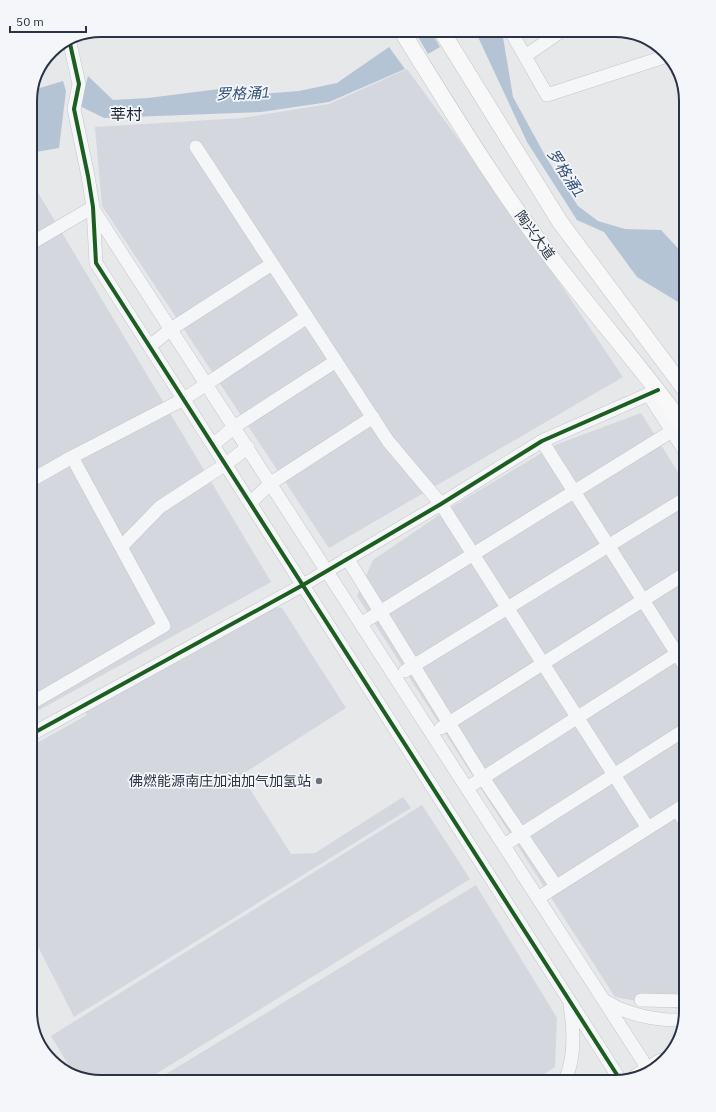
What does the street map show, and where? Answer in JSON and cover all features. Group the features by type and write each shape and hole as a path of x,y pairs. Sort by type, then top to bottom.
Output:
{"main road":[{"name":"陶兴大道","path":"405,37 502,189 563,274 653,392 679,430"},
{"name":"陶兴大道","path":"445,37 560,222 679,371"}],"street":[{"path":"514,37 547,95 662,58"},
{"path":"525,56 553,37"},
{"path":"70,45 79,84 74,109 88,176 96,264 214,445 617,1075"},
{"path":"196,147 388,441 440,504 648,828"},
{"path":"37,240 92,207"},
{"path":"92,207 362,623 646,1066"},
{"path":"150,346 171,329 272,264"},
{"path":"37,477 184,399 307,317"},
{"path":"214,445 234,427 336,361"},
{"path":"37,731 303,584 440,504 542,441 653,392"},
{"path":"250,503 271,483 373,417"},
{"path":"362,623 574,492 679,430"},
{"path":"542,441 643,600 679,648"},
{"path":"121,547 160,508 226,464 248,447"},
{"path":"37,700 164,626 72,458"},
{"path":"396,677 679,502"},
{"path":"347,558 483,778 556,886"},
{"path":"433,734 679,577"},
{"path":"467,788 679,652"},
{"path":"504,845 679,733"},
{"path":"538,898 679,809"},
{"path":"568,1075 574,1033 569,1000"},
{"path":"604,1000 619,1010 667,1021 678,1020"},
{"path":"641,1000 679,1001"}],"shaded area":[{"path":"407,69 516,218 623,377 329,548 102,206 95,127 242,118 329,104"},
{"path":"37,191 271,582 37,711"},
{"path":"641,413 679,474 679,1009 615,997 357,596 373,560 448,509 555,445"},
{"path":"270,606 282,608 346,708 241,775 291,854 315,853 403,797 411,808 74,1017 37,945 37,743 87,715 84,711"},
{"path":"422,805 470,879 154,1075 97,1075 81,1072 69,1066 51,1036"},
{"path":"476,885 557,1018 555,1067 543,1075 164,1075"}],"water":[{"path":"418,37 434,37 440,47 428,54"},
{"path":"478,37 503,37 513,97 547,159 578,206 598,221 625,229 661,230 679,249 679,302 637,277 604,232 577,220 527,142"},
{"path":"389,47 405,69 329,102 261,112 104,118 80,106 88,76 113,100 148,98 219,89 225,90 233,96 299,91 337,83"},
{"path":"63,81 66,91 59,148 37,152 37,97 38,88"}],"cycle path":[{"path":"70,45 79,84 74,109 93,207 96,263 617,1075"},
{"path":"37,731 303,585 441,504 542,441 658,390"}],"place":[{"name":"佛燃能源南庄加油加气加氢站","path":"319,781"}],"district":[{"name":"莘村","path":"126,114"}],"water label":[{"name":"罗格涌1","path":"243,93"},
{"name":"罗格涌1","path":"566,173"}]}
